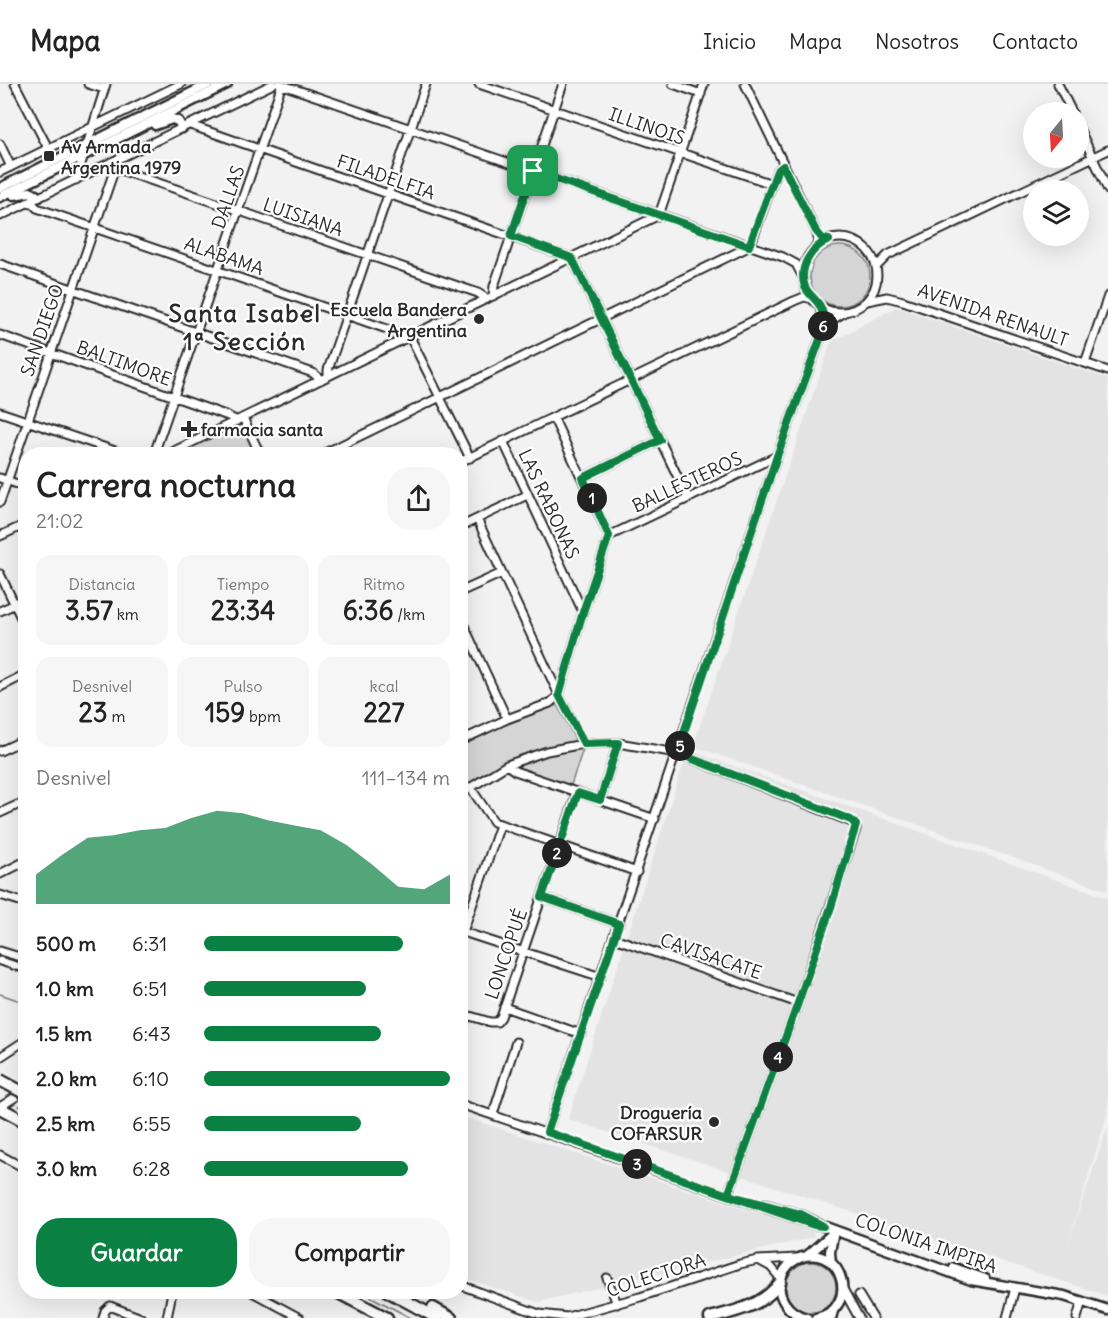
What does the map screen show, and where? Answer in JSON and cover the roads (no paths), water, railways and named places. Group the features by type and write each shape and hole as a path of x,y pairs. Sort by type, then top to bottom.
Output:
{"highway":[{"path":"0,1080 18,1088"},
{"path":"0,1107 18,1118"},
{"path":"710,1318 759,1303 770,1296 780,1281"},
{"path":"347,1299 375,1318"},
{"path":"350,1299 387,1318"},
{"path":"402,1299 437,1318"},
{"path":"415,1299 451,1318"}],"main road":[{"path":"0,188 209,84"},
{"path":"0,200 131,130 227,84"},
{"path":"131,130 140,131 172,119 186,127"},
{"path":"0,200 25,192 34,193 39,197"},
{"name":"COLONIA IMPIRA","path":"823,1226 836,1232 853,1233 872,1239 1002,1286 1064,1296 1108,1310"},
{"path":"787,1318 780,1281 789,1265 805,1256 836,1232"},
{"path":"831,1263 830,1252 836,1232"},
{"path":"805,1256 818,1256 831,1263 840,1274 843,1289 840,1300 831,1314 816,1318"},
{"path":"786,1306 797,1315 807,1318"}],"street":[{"path":"15,84 48,148"},
{"path":"76,180 105,87 88,84"},
{"path":"0,172 181,84"},
{"path":"0,216 113,165 273,84"},
{"path":"281,84 749,246 783,257 797,259 808,256"},
{"name":"DALLAS","path":"156,447 281,84"},
{"path":"324,378 426,84"},
{"name":"ILLINOIS","path":"479,84 772,184"},
{"path":"490,297 563,84"},
{"path":"673,84 701,94"},
{"path":"182,447 659,215 704,84"},
{"path":"745,84 816,231 817,246"},
{"path":"1058,84 1067,102"},
{"name":"FILADELFIA","path":"186,127 260,149 572,258"},
{"path":"0,144 11,167"},
{"path":"1089,149 1108,190"},
{"path":"871,256 888,255 1108,150"},
{"name":"LUISIANA","path":"113,165 490,297"},
{"name":"SAN DIEGO","path":"0,502 4,479 28,421 113,165"},
{"path":"337,447 749,246 777,171 783,166"},
{"name":"ALABAMA","path":"30,201 38,208 410,337"},
{"path":"816,231 822,238 829,240"},
{"path":"547,1132 777,456 822,334 832,320 867,301 876,284 876,267 871,256 860,244 841,238 829,240 817,246 808,256 804,279"},
{"path":"876,267 888,255"},
{"path":"783,257 796,264 806,288 819,305 831,310 848,310"},
{"path":"572,258 688,498"},
{"path":"0,264 324,378"},
{"path":"794,301 806,288"},
{"path":"1085,363 1108,296"},
{"path":"468,454 470,458 794,301 804,297 813,299"},
{"name":"AVENIDA RENAULT","path":"867,301 894,298 1108,370"},
{"path":"819,305 823,318 822,334"},
{"name":"BALTIMORE","path":"0,335 240,419"},
{"path":"410,337 465,447"},
{"path":"0,412 104,447"},
{"path":"468,737 550,703 559,695 583,612 609,536 553,417"},
{"path":"240,419 256,447"},
{"path":"583,478 660,440"},
{"name":"LAS RABONAS","path":"503,441 583,612"},
{"name":"BALLESTEROS","path":"609,536 777,456"},
{"path":"468,523 527,495"},
{"path":"477,519 584,744"},
{"path":"0,536 18,528"},
{"path":"468,588 502,573"},
{"path":"0,574 18,612"},
{"path":"0,611 18,602"},
{"path":"468,634 507,719"},
{"path":"0,687 18,678"},
{"path":"0,751 18,743"},
{"path":"600,800 618,743"},
{"path":"636,872 494,822 470,788 507,765 547,751 584,744 618,743 677,753 851,820 856,825 798,1003 728,1195"},
{"path":"507,765 515,771 655,819"},
{"name":"LONCOPUÉ","path":"468,1015 490,1023 497,1022 501,1017 578,793"},
{"path":"0,813 18,805"},
{"path":"468,914 500,825"},
{"path":"0,874 18,865"},
{"path":"0,895 18,901"},
{"path":"542,897 619,924"},
{"path":"468,933 601,977"},
{"name":"CAVISACATE","path":"614,938 798,1003"},
{"path":"0,951 18,957"},
{"path":"0,961 18,967"},
{"path":"504,1007 581,1034"},
{"path":"492,1114 516,1042"},
{"path":"0,1057 18,1045"},
{"path":"0,1107 18,1097"},
{"name":"COLONIA IMPIRA","path":"468,1106 814,1225 823,1226"},
{"path":"0,1155 18,1165"},
{"name":"COLECTORA","path":"468,1288 553,1317 575,1316 730,1267 758,1260 805,1256"},
{"path":"758,1260 771,1267 780,1281"},
{"path":"608,1278 617,1304"},
{"path":"1007,1318 1015,1288"},
{"path":"843,1289 859,1318"},
{"path":"859,1295 873,1318"},
{"path":"167,1318 170,1299"},
{"path":"265,1299 300,1318"},
{"path":"1077,1318 1082,1301"},
{"path":"103,1318 110,1306 141,1318"}],"waterway":[{"path":"0,994 18,1000"},
{"path":"375,1299 411,1318"}],"place":[{"name":"Av Armada Argentina 1979","path":"49,156"},
{"name":"Escuela Bandera Argentina","path":"479,319"},
{"name":"farmacia santa","path":"189,429"},
{"name":"Droguería COFARSUR","path":"714,1122"}],"district":[{"name":"Santa Isabel 1ª Sección","path":"245,327"}]}
